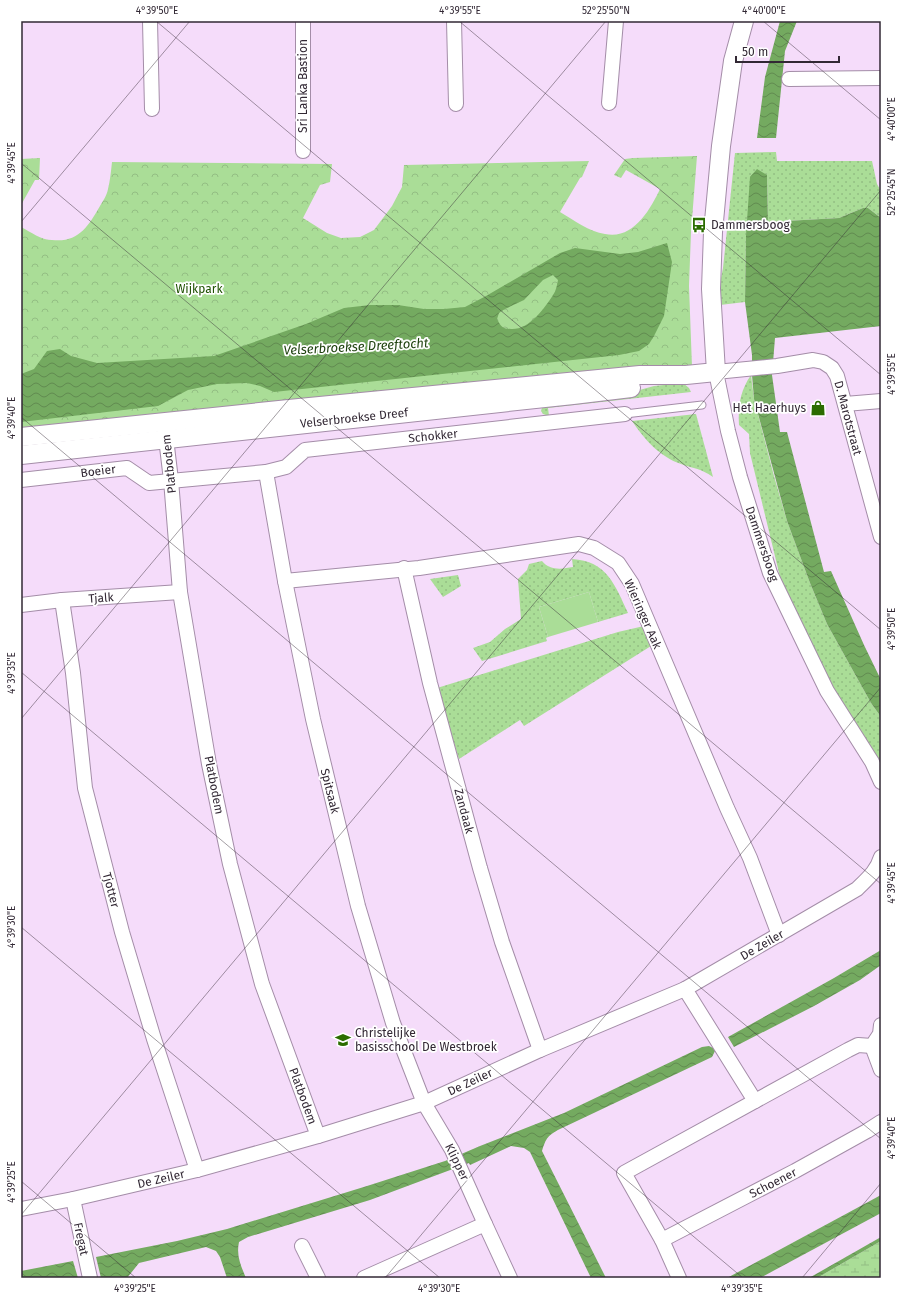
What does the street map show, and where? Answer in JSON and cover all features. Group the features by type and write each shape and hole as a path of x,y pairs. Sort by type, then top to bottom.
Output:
{"street":[{"path":"150,21 152,109"},
{"name":"Sri Lanka Bastion","path":"303,21 303,151"},
{"path":"454,21 456,104"},
{"path":"609,103 616,21"},
{"name":"Dammersboog","path":"744,21 733,61 721,146 713,232 711,289 716,372 730,439 740,477 770,573 827,691 872,762 881,782"},
{"path":"790,79 881,78"},
{"name":"D. Marotstraat","path":"716,372 776,366 812,360 823,362 832,368 837,376 881,537"},
{"name":"Velserbroekse Dreef","path":"21,455 165,430 640,374 686,375 716,372"},
{"path":"844,404 881,400"},
{"name":"Schokker","path":"171,480 266,472 286,467 305,450 625,414"},
{"name":"Velserbroekse Dreef","path":"21,437 165,430"},
{"name":"Platbodem","path":"165,430 171,480 180,592 209,764 230,864 262,984 318,1136"},
{"name":"Boeier","path":"21,480 127,468 149,483 171,480"},
{"name":"Spitsaak","path":"266,472 313,719 358,906 393,1023 424,1103"},
{"name":"Wieringer Aak","path":"286,581 404,568 419,568 579,544 594,548 618,562 632,584 726,808 750,858 778,935"},
{"name":"Zandaak","path":"404,568 430,683 480,868 502,942 540,1050"},
{"name":"Tjalk","path":"21,605 62,600 180,592"},
{"name":"Tjotter","path":"62,600 74,681 85,788 122,932 154,1039 197,1170"},
{"name":"De Zeiler","path":"21,1209 73,1199 197,1170 318,1136 424,1103 540,1050 685,989 857,889 872,875 880,860"},
{"path":"685,989 755,1101"},
{"path":"872,1046 880,1034 881,1025"},
{"path":"679,1278 662,1240 624,1173 848,1050 858,1045 872,1046"},
{"path":"872,1046 881,1070"},
{"name":"Klipper","path":"424,1103 452,1150 510,1278"},
{"name":"Schoener","path":"662,1240 795,1171 881,1122"},
{"name":"Fregat","path":"73,1199 90,1278"},
{"path":"364,1278 485,1224"},
{"path":"302,1246 318,1278"}],"lane":[{"name":"Schokker","path":"625,414 702,405"}],"green space":[{"path":"776,152 777,161 872,161 877,184 881,191 881,218 868,208 863,208 839,218 768,222 767,175 746,235 745,302 720,305 717,298 723,268 735,153"},
{"name":"Wijkpark","path":"697,156 691,232 689,286 692,367 21,434 21,227 48,240 69,239 81,232 91,221 106,196 112,162 332,164 330,182 320,185 303,218 327,233 341,238 360,237 374,230 392,206 402,187 404,165 589,161 582,177 560,212 593,231 615,235 632,228 639,222 646,214 660,189 626,170 621,178 614,175 625,159"},
{"path":"40,158 39,180 35,180 21,205 21,159"},
{"path":"751,375 754,399 774,476 787,521 810,583 827,624 871,703 881,717 881,765 851,722 820,665 781,581 750,453 749,434 739,425 740,399 744,387"},
{"path":"683,383 691,392 548,408 549,416 543,414 541,411 543,404 636,391 654,386"},
{"path":"696,414 713,477 701,470 681,464 666,457 647,441 632,421"},
{"path":"572,559 594,564 602,570 614,584 628,613 598,622 589,592 539,607 548,637 546,638 547,641 482,661 473,648 490,642 505,629 521,619 518,579 527,570 529,564 542,561 552,568 565,568 573,567"},
{"path":"458,575 461,586 443,597 430,579"},
{"path":"589,592 598,622 548,637 539,607"},
{"path":"644,626 651,646 524,726 520,720 459,759 454,743 452,743 437,688 618,632"},
{"path":"881,1241 881,1278 817,1278"}],"water":[{"path":"780,21 797,21 785,51 776,138 757,138 765,77"},
{"path":"757,169 767,175 768,222 839,218 863,208 868,208 881,218 881,326 775,338 772,375 780,432 787,432 824,572 831,571 881,680 881,717 871,703 827,624 810,583 787,521 754,399 752,355 745,302 746,235 750,177"},
{"name":"Velserbroekse Dreeftocht","path":"667,243 672,262 664,316 649,344 639,351 619,355 274,392 260,386 247,383 217,384 188,390 158,406 21,422 21,374 34,369 47,351 60,349 71,356 97,363 214,356 306,324 344,308 370,305 398,305 424,309 465,307 560,253 575,248 620,254 638,252","holes":["553,275 558,280 555,292 535,318 524,326 518,328 506,329 501,326 497,319 499,313 524,300 543,280"]},
{"path":"881,950 881,965 860,980 814,1006 734,1047 728,1037"},
{"path":"709,1046 715,1051 712,1057 560,1129 550,1135 545,1143 542,1151 606,1278 591,1278 530,1152 524,1148 511,1146 470,1165 469,1163 370,1200 248,1237 239,1242 238,1247 242,1269 246,1278 227,1278 220,1257 216,1251 206,1247 139,1263 127,1278 101,1278 96,1257 177,1241 227,1229 445,1161 564,1113 702,1047"},
{"path":"881,1195 881,1213 760,1278 727,1278"},
{"path":"881,1237 881,1241 817,1278 809,1278"},
{"path":"73,1261 78,1278 21,1278 21,1271"}],"place":[{"name":"Dammersboog","path":"699,225"},
{"name":"Het Haerhuys","path":"818,408"},
{"name":"Christelijke basisschool De Westbroek","path":"343,1040"}]}
